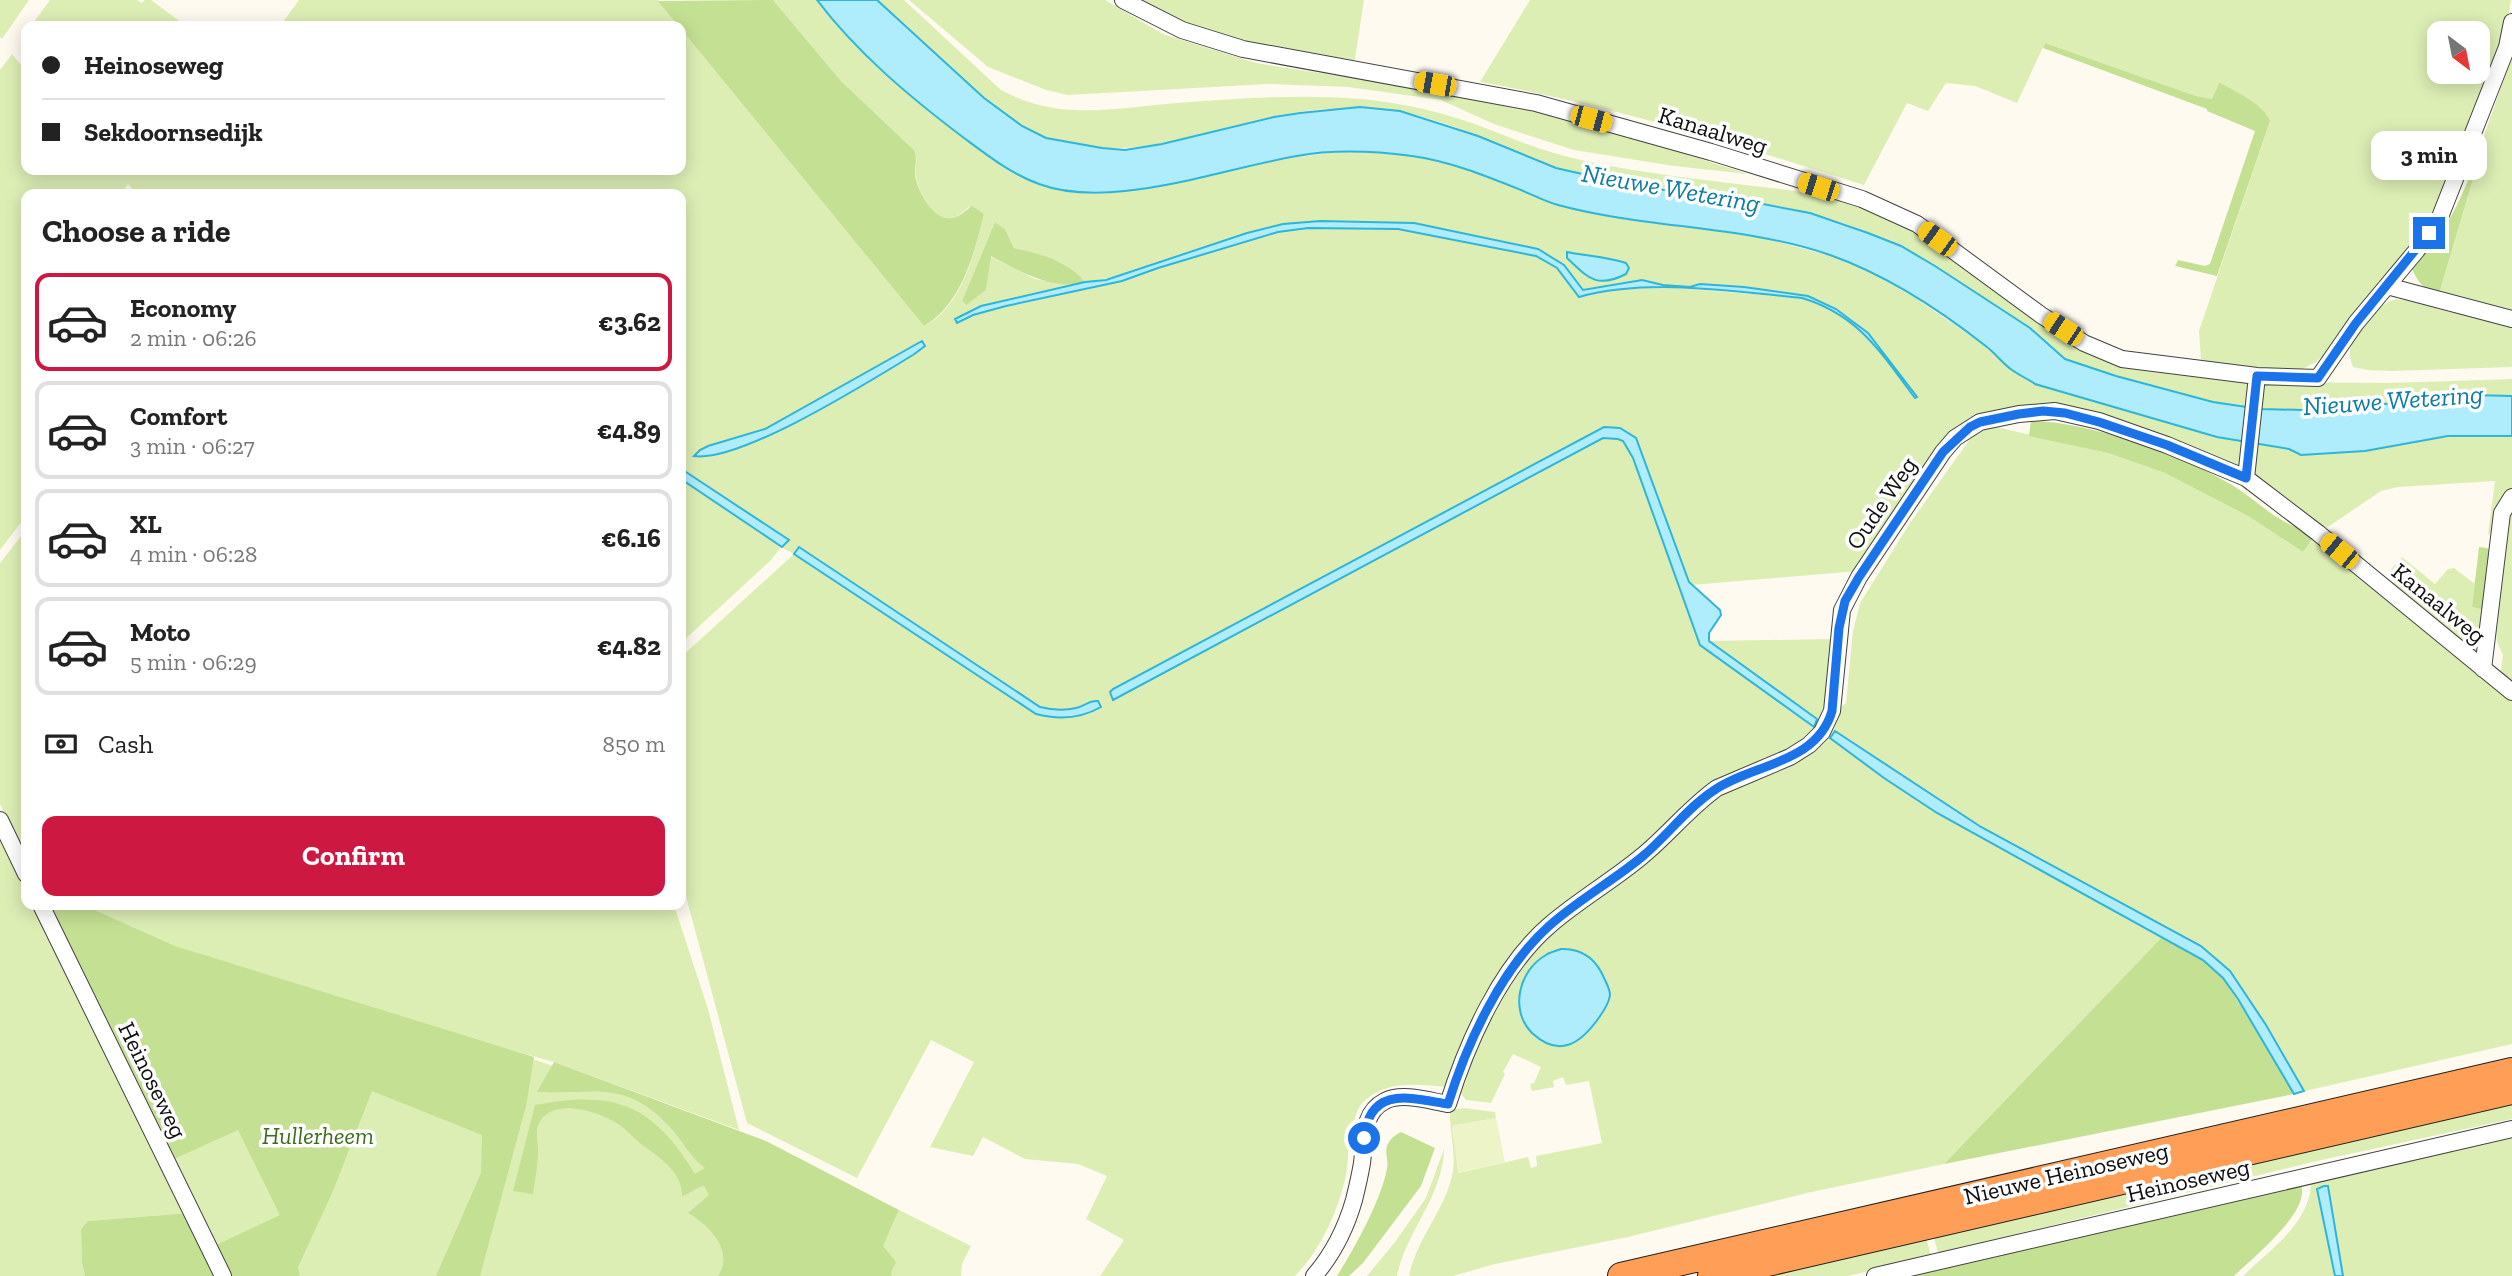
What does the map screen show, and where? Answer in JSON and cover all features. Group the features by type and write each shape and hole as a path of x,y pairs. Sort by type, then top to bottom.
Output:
{"highway":[{"name":"Nieuwe Heinoseweg","path":"1621,1276 2512,1071"},
{"name":"Nieuwe Heinoseweg","path":"1711,1276 2512,1091"}],"street":[{"name":"Kanaalweg","path":"1122,0 1182,30 1243,49 1536,103 1711,152 1862,199 1917,224 2041,315 2104,352 2122,359 2256,383 2310,377 2387,286"},
{"path":"2512,23 2507,47 2440,217 2387,286 2512,319"},
{"path":"2246,470 2256,383"},
{"name":"Oude Weg","path":"1314,1276 1341,1235 1354,1201 1369,1115 1385,1101 1396,1097 1448,1104 1469,1049 1499,987 1516,961 1550,924 1646,853 1704,797 1717,788 1800,751 1822,732 1832,711 1839,628 1845,601 1943,452 1962,433 1980,422 1992,419 2055,411 2128,431 2246,470"},
{"name":"Kanaalweg","path":"2246,470 2318,533 2512,692"},
{"name":"Kanaalweg","path":"2483,668 2502,513 2512,497"},
{"path":"0,820 21,864"},
{"name":"Heinoseweg","path":"43,910 223,1276"},
{"name":"Heinoseweg","path":"1875,1276 2512,1129"}],"green space":[{"path":"0,0 29,0 2,39 0,37"},
{"path":"50,0 137,0 142,3 151,0 179,21 35,21"},
{"path":"299,0 658,0 675,21 284,21"},
{"path":"773,0 817,0 867,56 924,106 1000,163 1029,180 1050,188 1084,193 1117,192 1311,155 1342,152 1388,153 1431,160 1472,171 1576,209 1763,238 1828,255 1869,271 1915,298 1989,348 2010,369 2035,384 2217,437 2245,442 2240,468 2068,410 1976,420 1859,571 1692,585 1636,438 1620,428 1604,427 1157,666 1113,700 1603,438 1623,441 1633,458 1700,645 1814,726 1817,719 1709,641 1832,639 1822,726 1806,741 1664,830 1555,917 1460,1047 1446,1087 1402,1085 1382,1090 1363,1102 1353,1124 1346,1175 1333,1216 1313,1254 1295,1276 1100,1276 1124,1240 1086,1219 1107,1176 1078,1164 1025,1159 983,1137 973,1156 930,1147 974,1062 931,1040 857,1178 747,1123 686,897 686,652 794,554 781,547 788,540 686,471 686,189 132,189 128,184 126,189 21,189 21,523 0,550 0,70 12,54 21,65 21,175 686,175 686,35 924,326 948,306 957,292 971,261 984,214 969,207 950,219 938,215 924,198 918,184 915,151 841,81","holes":["1320,221 1377,222 1538,249 1564,265 1583,290 1642,280 1690,287 1700,284 1744,287 1821,301 1850,318 1868,333 1917,397 1915,398 1879,351 1854,325 1822,305 1802,298 1652,286 1618,288 1579,297 1557,268 1536,256 1398,229 1308,228 1278,232 1122,281 973,315 981,306 1073,285 1035,279 990,256 965,305 962,301 995,222 1005,229 1014,248 1062,265 1085,282 1120,276 1247,233 1283,224","1567,252 1604,258 1626,263 1592,280 1567,258","925,345 869,381 761,440 700,450 765,429 904,352","800,547 1040,707 1064,710 1087,702 1101,707 1079,716 1036,714 794,555"]},
{"path":"773,0 841,81 915,151 916,180 927,204 946,218 960,215 972,206 984,214 964,277 948,305 937,317 924,326 686,35 686,21 674,21 658,1"},
{"path":"877,0 904,0 1001,90 1048,107 1094,110 1297,97 1377,101 1442,114 1560,155 1585,161 1807,193 1860,204 1903,222 2045,327 2074,345 2245,379 2248,383 2249,407 2213,402 2065,359 2030,328 1918,256 1851,226 1780,207 1658,190 1560,169 1462,130 1411,114 1368,109 1297,112 1191,137 1120,148 1084,147 1046,138 1023,127 986,99"},
{"path":"909,0 1105,0 1163,34 1256,63 1416,88 1582,121 1748,174 1674,166 1574,150 1496,125 1441,100 1348,87 1268,84 1068,95 1046,90 988,67"},
{"path":"1143,0 1364,0 1354,65 1266,48 1223,36 1176,18"},
{"path":"1530,0 2511,0 2507,23 2490,73 2490,21 2427,21 2427,84 2486,84 2435,211 2418,237 2339,341 2316,362 2297,372 2249,369 2201,361 2199,331 2270,121 2251,102 2222,84 2219,84 2212,99 2196,96 2045,43 2017,103 1975,86 1946,83 1928,111 1907,103 1864,185 1626,114 1480,82"},
{"path":"2045,43 2196,96 2212,99 2219,83 2249,100 2267,115 2270,121 2217,276 2175,266 2178,260 2205,266 2210,264 2255,131 2207,109 2043,48"},
{"path":"2512,56 2512,313 2439,294 2473,179 2472,170"},
{"path":"2472,170 2473,179 2439,294 2422,285 2412,269 2447,223"},
{"path":"995,222 1005,229 1014,248 1062,264 1085,282 1048,282 991,256 986,290 966,305 962,301"},
{"path":"2396,299 2512,325 2512,367 2391,371 2353,367 2350,350 2360,330 2376,311"},
{"path":"2512,379 2512,396 2450,398 2324,410 2260,409 2262,390 2267,382 2391,383"},
{"path":"2031,421 2080,427 2161,451 2211,473 2284,521 2315,535 2303,552 2248,516 2165,473 2108,453 2029,436"},
{"path":"1992,426 2108,453 2165,473 2248,516 2303,552 2315,535 2512,695 2512,1044 2305,1091 2230,971 2201,946 1981,827 1835,731 1831,739 1870,767 1993,843 2161,938 1944,1164 1807,1193 1628,1237 1495,1264 1453,1276 1409,1276 1418,1249 1443,1201 1452,1176 1454,1160 1450,1110 1464,1108 1495,1112 1496,1118 1452,1126 1459,1173 1528,1157 1531,1168 1537,1166 1536,1156 1602,1143 1589,1081 1566,1085 1563,1077 1553,1081 1554,1087 1532,1091 1530,1084 1534,1083 1541,1067 1513,1054 1491,1103 1466,1100 1459,1091 1484,1024 1526,960 1561,925 1652,857 1721,794 1787,765 1835,711 1846,703 1853,631 1860,603 1910,523 1970,439","holes":["1602,973 1610,995 1521,1017 1518,998"]},
{"path":"2477,435 2512,436 2512,491 2495,528 2488,535 2495,481 2398,487 2381,491 2322,531 2254,478 2254,443 2289,449 2305,455 2365,451 2426,439"},
{"path":"686,482 781,547 772,559 686,638"},
{"path":"2512,504 2512,687 2500,677 2503,655 2497,642 2494,611 2506,515"},
{"path":"21,536 21,848 0,804 0,563"},
{"path":"2479,547 2487,548 2492,554 2485,610 2472,607"},
{"path":"2402,557 2435,584 2448,569 2454,568 2475,584 2472,607 2485,610 2479,655 2395,593 2392,568"},
{"path":"0,829 21,873 21,910 39,910 188,1213 88,1221 81,1229 85,1276 0,1276"},
{"path":"52,910 94,910 175,946 534,1057 526,1106 480,1276 436,1276 481,1173 482,1135 372,1091 333,1191 298,1267 300,1276 226,1276 212,1247 280,1215 238,1130 174,1159"},
{"name":"Hullerheem","path":"53,910 676,910 708,1009 739,1130 554,1062 486,1043 690,1113 889,1233 899,1210 971,1246 962,1264 961,1276 87,1276 199,1214"},
{"path":"2161,938 2203,960 2223,978 2272,1054 2294,1094 1944,1164"},
{"path":"554,1062 766,1141 899,1210 883,1246 896,1262 892,1276 718,1276 722,1267 722,1248 704,1224 688,1213 709,1195 704,1186 682,1196 679,1181 664,1162 621,1126 592,1112 558,1109 541,1120 537,1131 538,1156 533,1194 513,1191 535,1105 563,1101 587,1099 628,1107 663,1131 695,1174 705,1168 669,1126 637,1101 607,1092 537,1092"},
{"path":"2512,1099 2512,1119 2317,1161 1938,1253 1932,1231"},
{"path":"1496,1118 1505,1162 1458,1173 1452,1126"},
{"path":"1401,1132 1435,1148 1421,1186 1363,1263 1349,1276 1337,1276 1359,1238 1379,1194 1387,1168 1387,1145"},
{"path":"2512,1136 2512,1276 2343,1276 2328,1187 2317,1190 2335,1276 2243,1276 2297,1222 2309,1196 2311,1181"},
{"path":"1444,1149 1438,1183 1408,1244 1397,1276 1367,1276 1426,1198"},
{"path":"2301,1185 2302,1196 2289,1221 2234,1276 1900,1276"},
{"path":"188,1213 215,1276 85,1276 81,1229 88,1221"},
{"path":"1925,1233 1931,1256 1848,1276 1743,1276"}],"water":[{"path":"817,0 877,0 984,98 1022,126 1046,138 1125,150 1300,113 1360,107 1400,111 1478,136 1556,168 1635,186 1810,213 1868,233 1901,246 1935,266 2030,328 2065,359 2116,376 2213,402 2260,409 2346,408 2471,395 2512,396 2512,436 2448,436 2365,451 2301,455 2289,449 2217,437 2035,384 2009,368 1969,333 1932,307 1872,273 1830,255 1763,238 1626,219 1558,205 1481,174 1426,158 1369,152 1326,152 1125,191 1104,193 1060,190 1029,180 1000,164 924,107 849,38"},
{"path":"1320,221 1414,223 1538,249 1564,265 1583,290 1642,280 1663,285 1744,287 1808,296 1836,309 1868,333 1917,397 1915,398 1879,351 1854,325 1822,305 1802,298 1661,287 1605,291 1579,297 1557,268 1536,256 1398,229 1308,228 1278,232 1122,281 1006,306 973,315 957,323 955,319 981,306 1085,282 1106,280 1247,233 1283,224"},
{"path":"1567,252 1619,261 1626,263 1629,268 1626,274 1600,281 1581,271 1567,258"},
{"path":"922,341 925,346 913,355 805,418 742,447 715,455 694,456 708,446 765,429"},
{"path":"1604,427 1620,428 1636,438 1689,582 1720,610 1721,615 1709,633 1709,641 1817,719 1814,727 1700,645 1633,458 1623,441 1603,438 1113,700 1110,692 1113,689"},
{"path":"686,472 789,540 782,547 686,482"},
{"path":"799,547 1040,707 1067,710 1098,701 1101,707 1069,717 1036,714 794,554"},
{"path":"1835,731 1981,827 2201,946 2230,971 2266,1025 2304,1091 2294,1094 2238,999 2223,978 2203,960 1937,813 1830,738"},
{"path":"1561,949 1583,953 1594,961 1602,973 1610,995 1604,1011 1591,1028 1576,1041 1560,1046 1542,1041 1532,1033 1525,1024 1519,1002 1520,991 1529,970 1546,955"},
{"path":"2328,1186 2343,1276 2335,1276 2317,1189"}],"route":[{"path":"1364,1138 1369,1115 1385,1101 1396,1097 1448,1104 1469,1049 1499,987 1516,961 1550,924 1617,877 1704,797 1717,788 1790,757 1817,738 1830,719 1832,711 1839,628 1845,601 1943,452 1955,438 1980,422 2019,414 2055,411 2128,431 2246,478 2257,376 2318,378 2356,323 2429,233"}],"water label":[{"name":"Nieuwe Wetering","path":"1671,188"},
{"name":"Nieuwe Wetering","path":"2393,400"}]}
